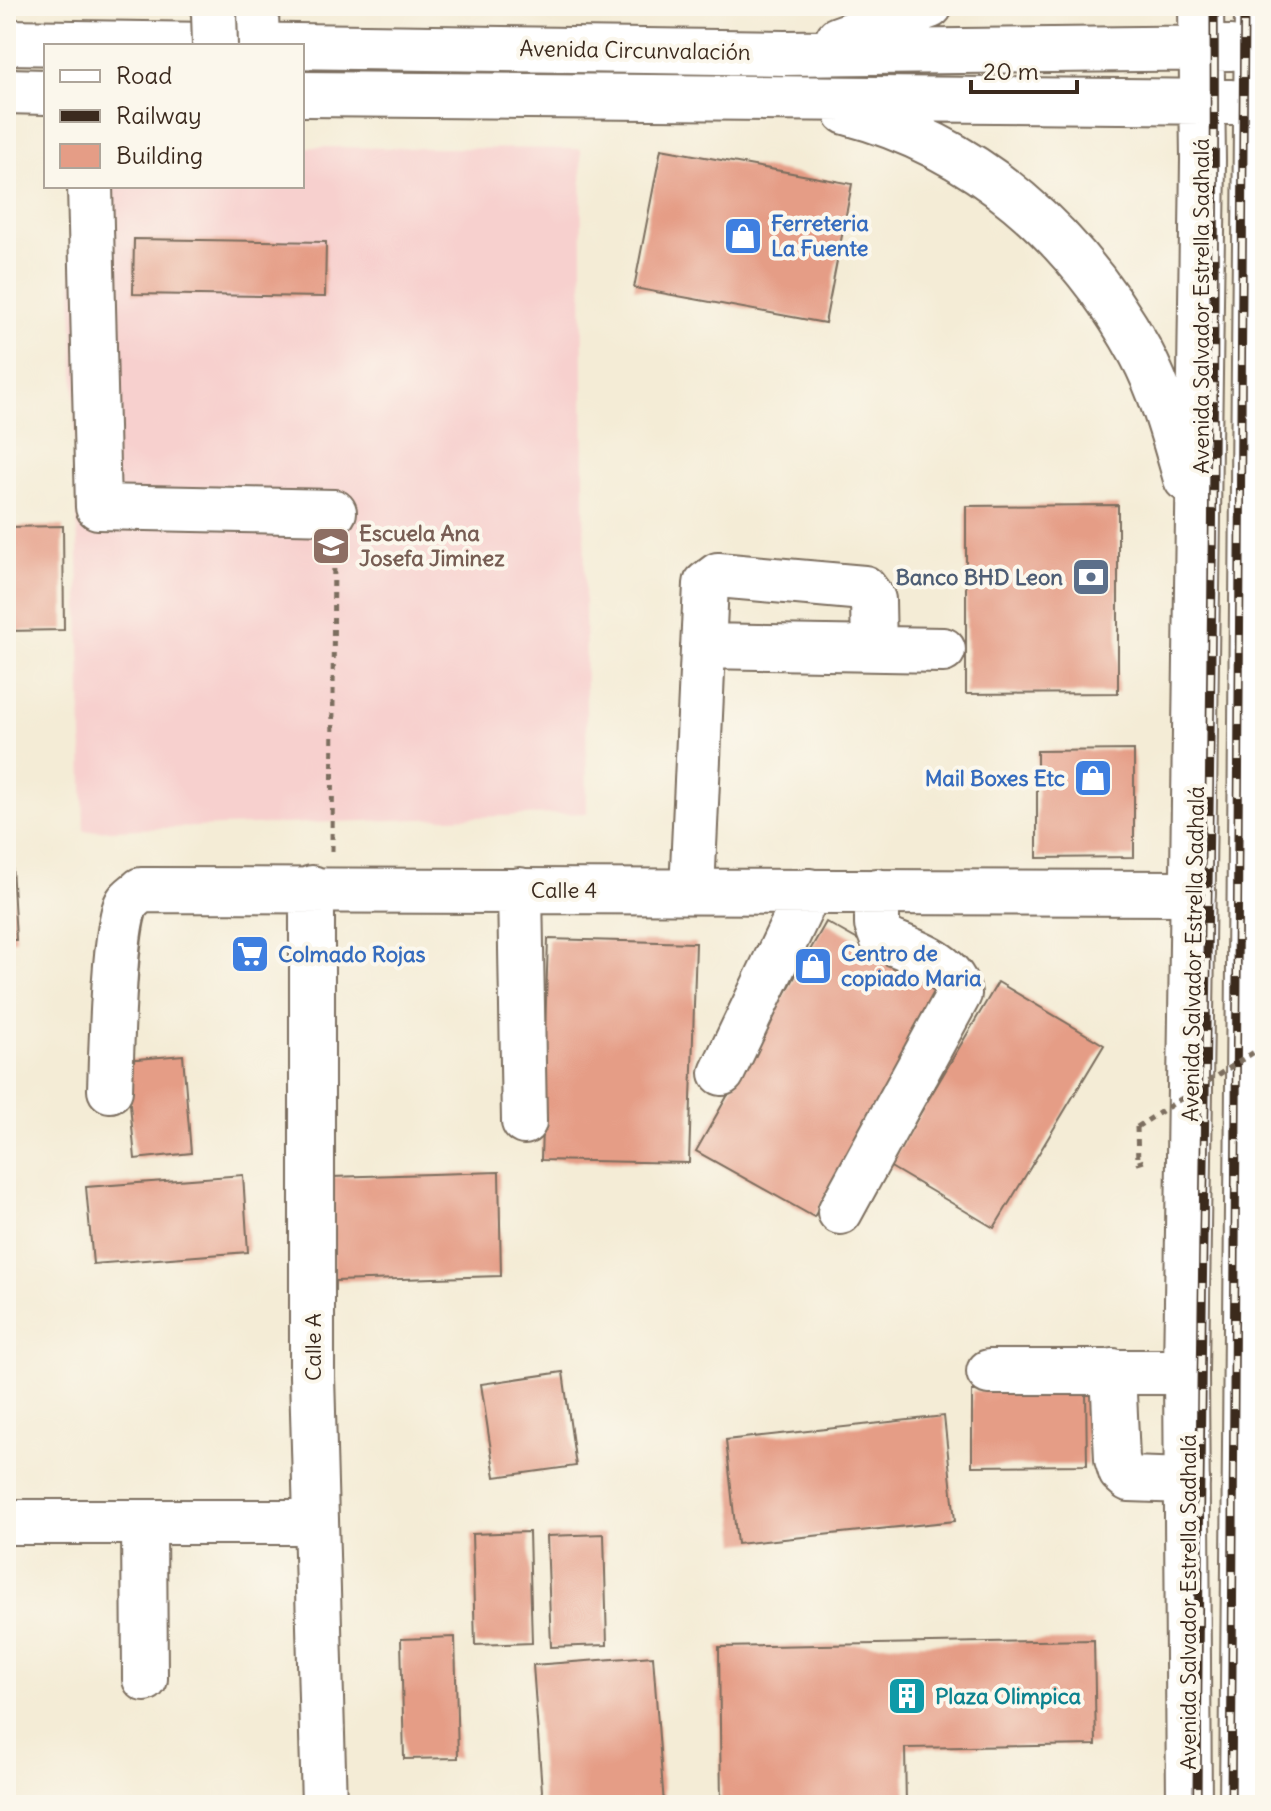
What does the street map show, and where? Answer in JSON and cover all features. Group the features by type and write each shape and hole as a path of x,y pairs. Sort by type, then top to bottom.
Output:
{"main road":[{"path":"785,53 849,36 930,6"},
{"name":"Avenida Circunvalación","path":"6,42 229,34 785,53 1201,27 1259,34"},
{"name":"Avenida Salvador Estrella Sadhalá","path":"1189,1805 1186,1372 1199,524 1201,27"},
{"path":"1250,1800 1254,1599 1258,766 1251,521 1259,34"},
{"path":"6,91 44,92"},
{"name":"Avenida Circunvalación","path":"304,94 1260,102"},
{"path":"787,97 886,123 954,153 1033,213 1089,270 1142,355 1172,429 1199,524"},
{"path":"90,188 98,507 334,512"},
{"path":"1251,521 1265,474"},
{"path":"692,891 706,584 718,575 864,588 873,600 874,649"},
{"path":"703,646 943,650"},
{"name":"Calle 4","path":"110,1090 113,1013 126,904 141,890 322,888 1193,893"},
{"name":"Calle A","path":"322,888 312,1376 324,1805"},
{"path":"520,890 524,1122"},
{"path":"722,1073 809,891"},
{"path":"840,1212 959,994 956,979 939,965 882,938 877,925 877,891"},
{"path":"1113,1371 1117,1459 1121,1472 1129,1479 1187,1481"},
{"path":"989,1372 1186,1372"},
{"path":"6,1522 316,1522"},
{"path":"144,1522 145,1679"}],"path":[{"path":"322,888 334,512"},
{"path":"1137,1127 1265,1045"}],"shaded area":[{"name":"Escuela Ana Josefa Jiminez","path":"304,147 581,149 587,813 84,831 70,188 304,188"}],"building":[{"name":"Ferreteria La Fuente","path":"661,149 852,184 825,323 634,288"},
{"path":"134,239 326,242 325,297 133,294"},
{"path":"1118,505 1118,693 966,694 966,506"},
{"path":"63,526 64,630 6,631 6,527"},
{"path":"1134,750 1134,857 1037,858 1037,751"},
{"path":"6,865 12,865 16,940 6,940"},
{"path":"826,922 943,988 814,1217 696,1151"},
{"path":"548,939 696,943 689,1163 541,1160"},
{"path":"998,982 1104,1045 994,1228 889,1166"},
{"path":"183,1055 191,1153 135,1159 126,1060"},
{"path":"499,1172 501,1276 334,1281 331,1177"},
{"path":"243,1175 248,1252 93,1264 86,1187"},
{"path":"563,1372 576,1466 495,1477 481,1384"},
{"path":"1086,1390 1087,1465 972,1466 972,1391"},
{"path":"944,1416 955,1521 737,1544 726,1440"},
{"path":"529,1532 532,1643 475,1645 472,1534"},
{"path":"604,1534 607,1645 551,1647 547,1536"},
{"path":"455,1637 458,1758 404,1759 401,1639"},
{"name":"Plaza Olimpica","path":"1094,1640 1096,1745 905,1748 906,1805 721,1805 719,1647"},
{"path":"653,1656 664,1805 543,1805 533,1665"}],"railway":[{"path":"1197,1805 1211,681 1214,6"},
{"path":"1231,1805 1244,6"}],"place":[{"name":"Ferreteria La Fuente","path":"743,236"},
{"name":"Escuela Ana Josefa Jiminez","path":"331,546"},
{"name":"Banco BHD Leon","path":"1091,577"},
{"name":"Mail Boxes Etc","path":"1093,778"},
{"name":"Colmado Rojas","path":"250,954"},
{"name":"Centro de copiado Maria","path":"813,966"},
{"name":"Plaza Olimpica","path":"907,1696"}]}
